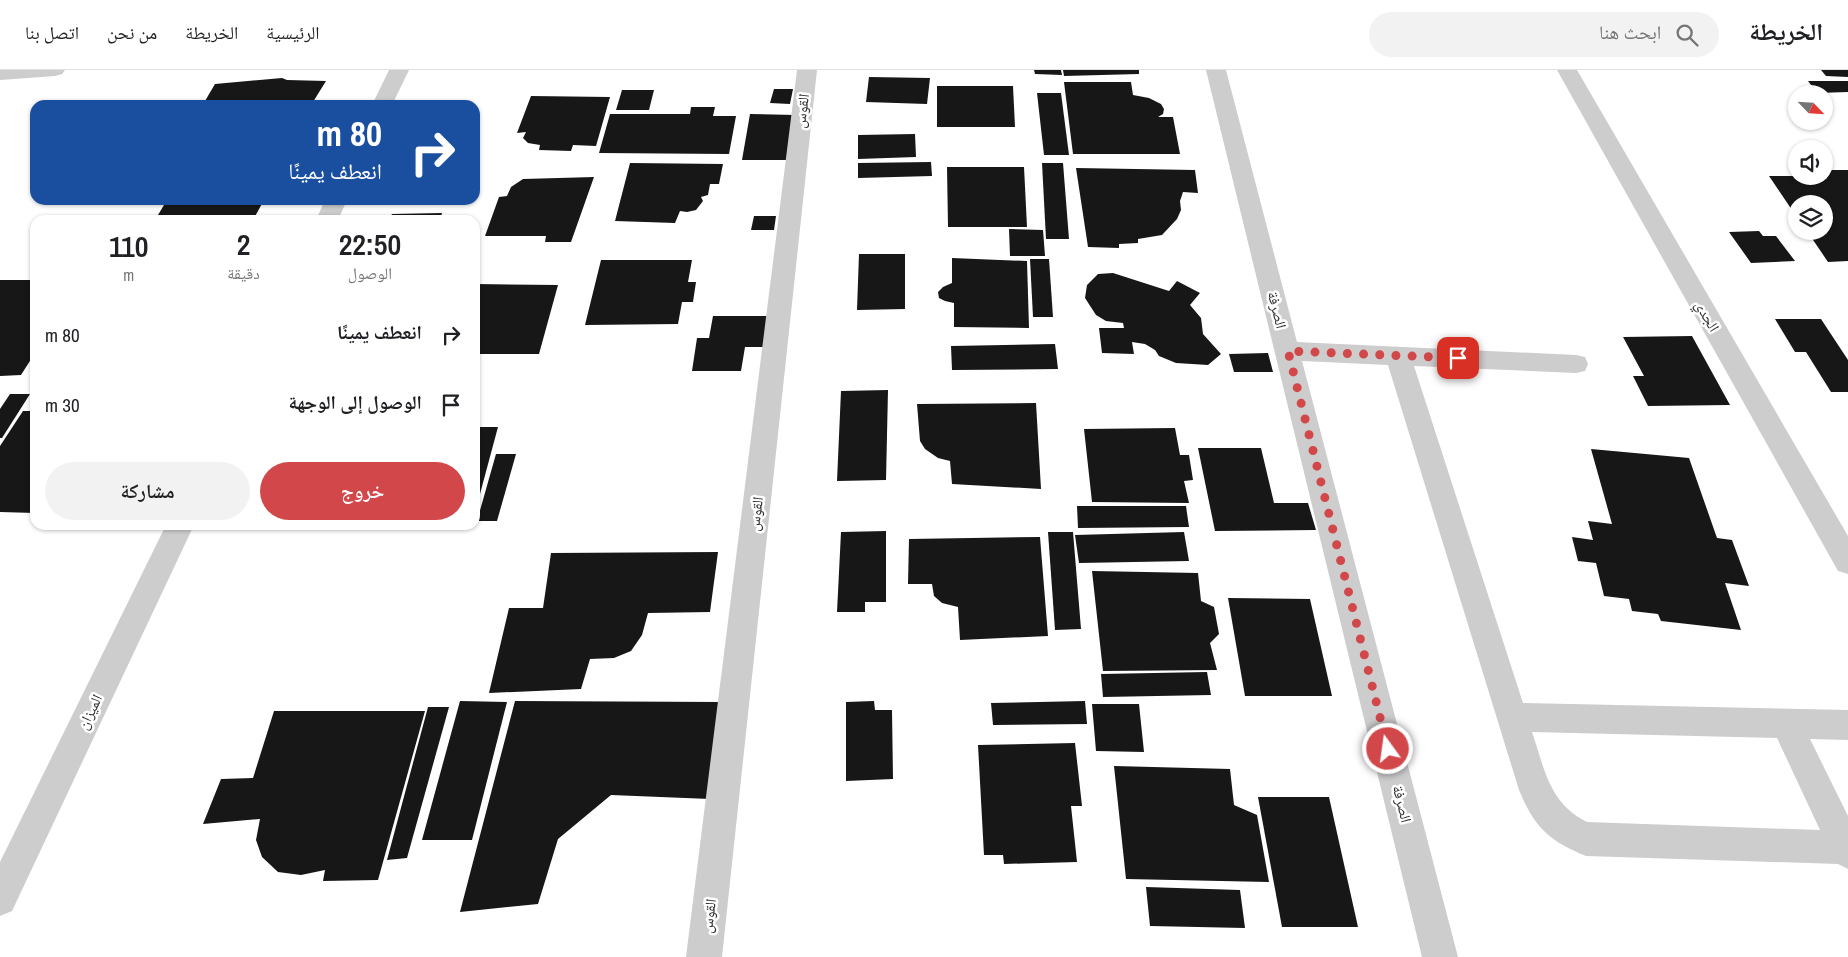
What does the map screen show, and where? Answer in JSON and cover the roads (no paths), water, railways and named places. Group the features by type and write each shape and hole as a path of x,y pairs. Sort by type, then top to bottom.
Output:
{"street":[{"path":"0,86 12,72 54,70"},
{"path":"384,100 399,70"},
{"name":"القوس","path":"704,957 807,70"},
{"name":"الصرفة","path":"1216,70 1440,957"},
{"name":"الجدي","path":"1567,70 1848,562"},
{"path":"1288,351 1576,364"},
{"path":"1398,356 1511,717 1540,802 1558,826 1586,839 1847,850 1786,724"},
{"name":"الميزان","path":"0,900 178,530"},
{"path":"1511,717 1848,726"}]}
